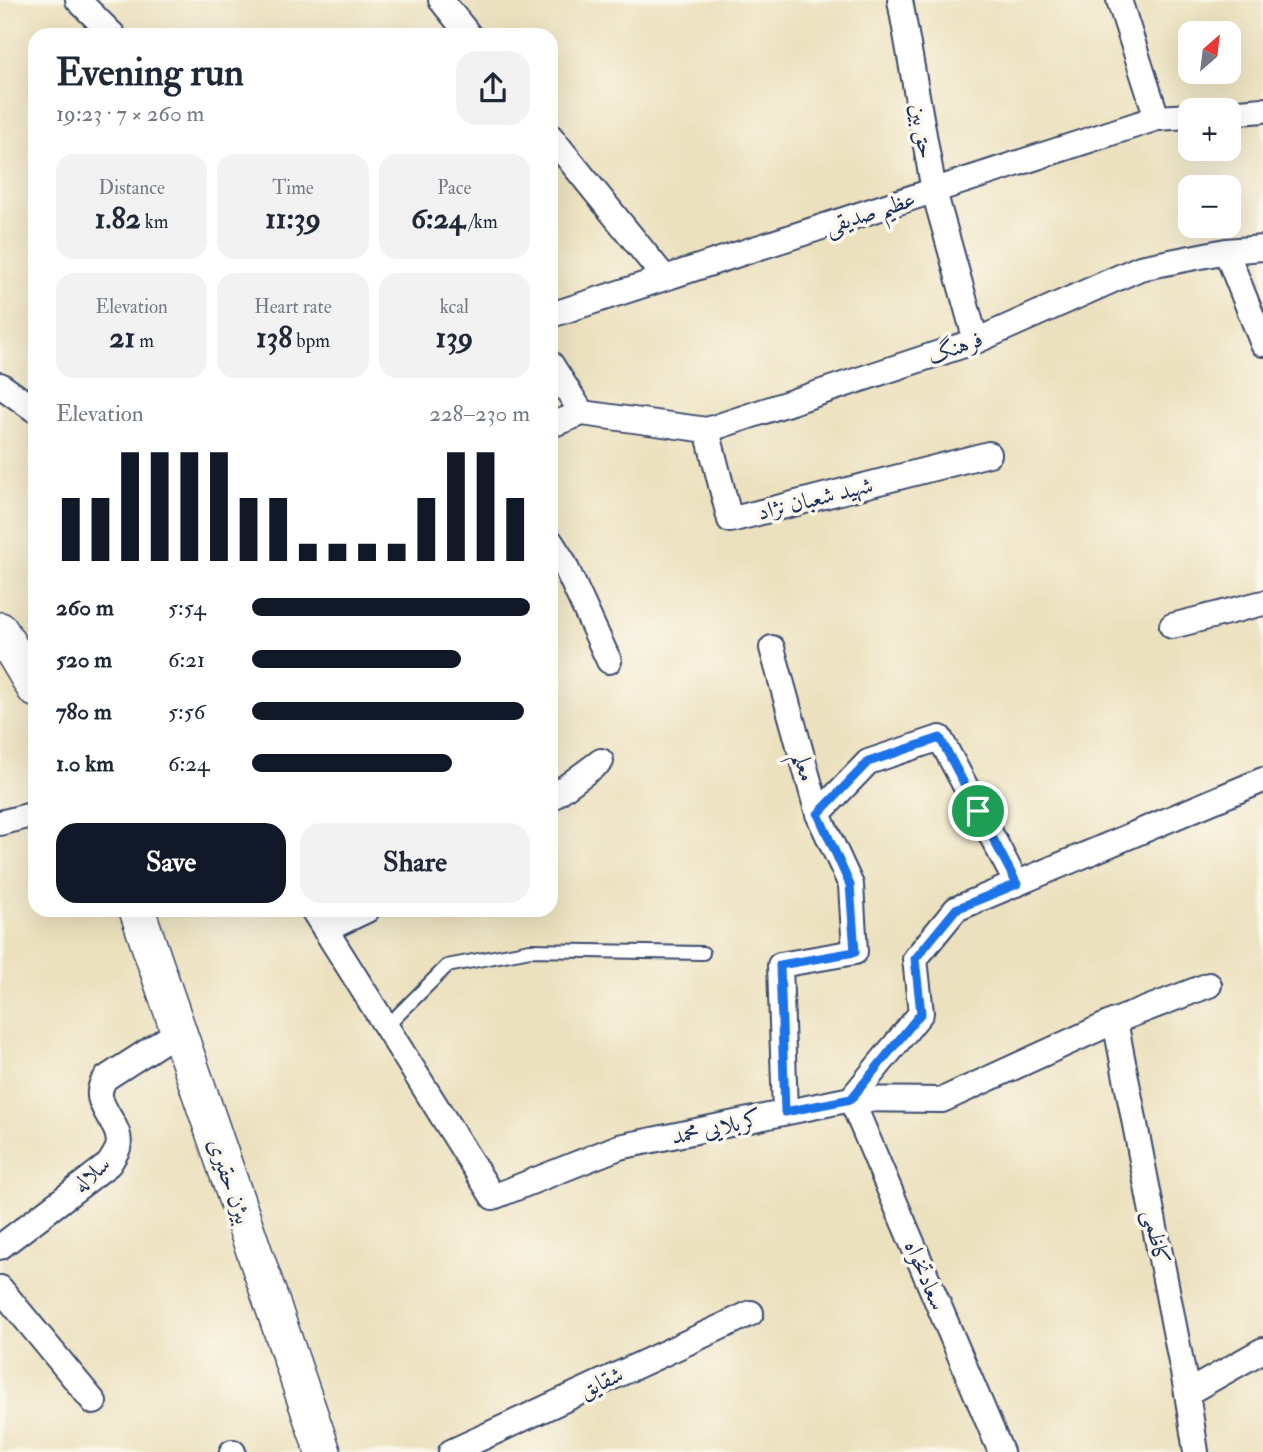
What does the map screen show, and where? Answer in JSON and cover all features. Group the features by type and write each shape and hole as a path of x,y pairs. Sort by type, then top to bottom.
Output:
{"main road":[{"path":"0,630 28,677"},
{"name":"بیژن حقیری","path":"139,917 323,1452"}],"street":[{"path":"79,0 106,28"},
{"path":"441,0 463,28"},
{"name":"حق بین","path":"900,0 934,191 976,341"},
{"path":"1119,0 1157,118"},
{"path":"1241,112 1263,110"},
{"name":"عظیم صدیقی","path":"558,314 1157,118 1178,117"},
{"path":"558,146 665,278"},
{"name":"فرهنگ","path":"582,413 707,430 976,341 1140,268 1226,251 1263,248"},
{"path":"1226,251 1263,344"},
{"path":"558,375 582,413 558,422"},
{"path":"0,385 28,405"},
{"name":"شهید شعبان نژاد","path":"707,430 730,520 989,454"},
{"path":"558,553 609,661"},
{"path":"1172,626 1263,603"},
{"name":"معلم","path":"772,648 818,814 850,885 855,952 780,965 785,1112"},
{"path":"818,814 868,762 940,738 1017,884"},
{"path":"558,793 601,761"},
{"path":"851,1099 921,1013 915,959 956,909 1263,780"},
{"path":"0,823 28,816"},
{"name":"کربلایی محمد","path":"319,920 493,1197 619,1147 851,1099 942,1100 1115,1021 1209,985"},
{"name":"کاظمی","path":"1115,1021 1196,1452"},
{"name":"سلاله","path":"0,1247 109,1164 118,1147 117,1133 99,1098 100,1085 106,1078 179,1031"},
{"name":"سعادتخواه","path":"851,1099 1002,1452"},
{"path":"0,1288 94,1402"},
{"name":"شقایق","path":"451,1452 751,1313"},
{"path":"1187,1393 1263,1350"}],"lane":[{"path":"386,1027 447,966 530,950 703,953"}],"route":[{"path":"940,738 978,811 1017,884 956,909 915,959 921,1013 851,1099 785,1112 780,965 855,952 850,885 818,814 868,762 940,738"}]}
